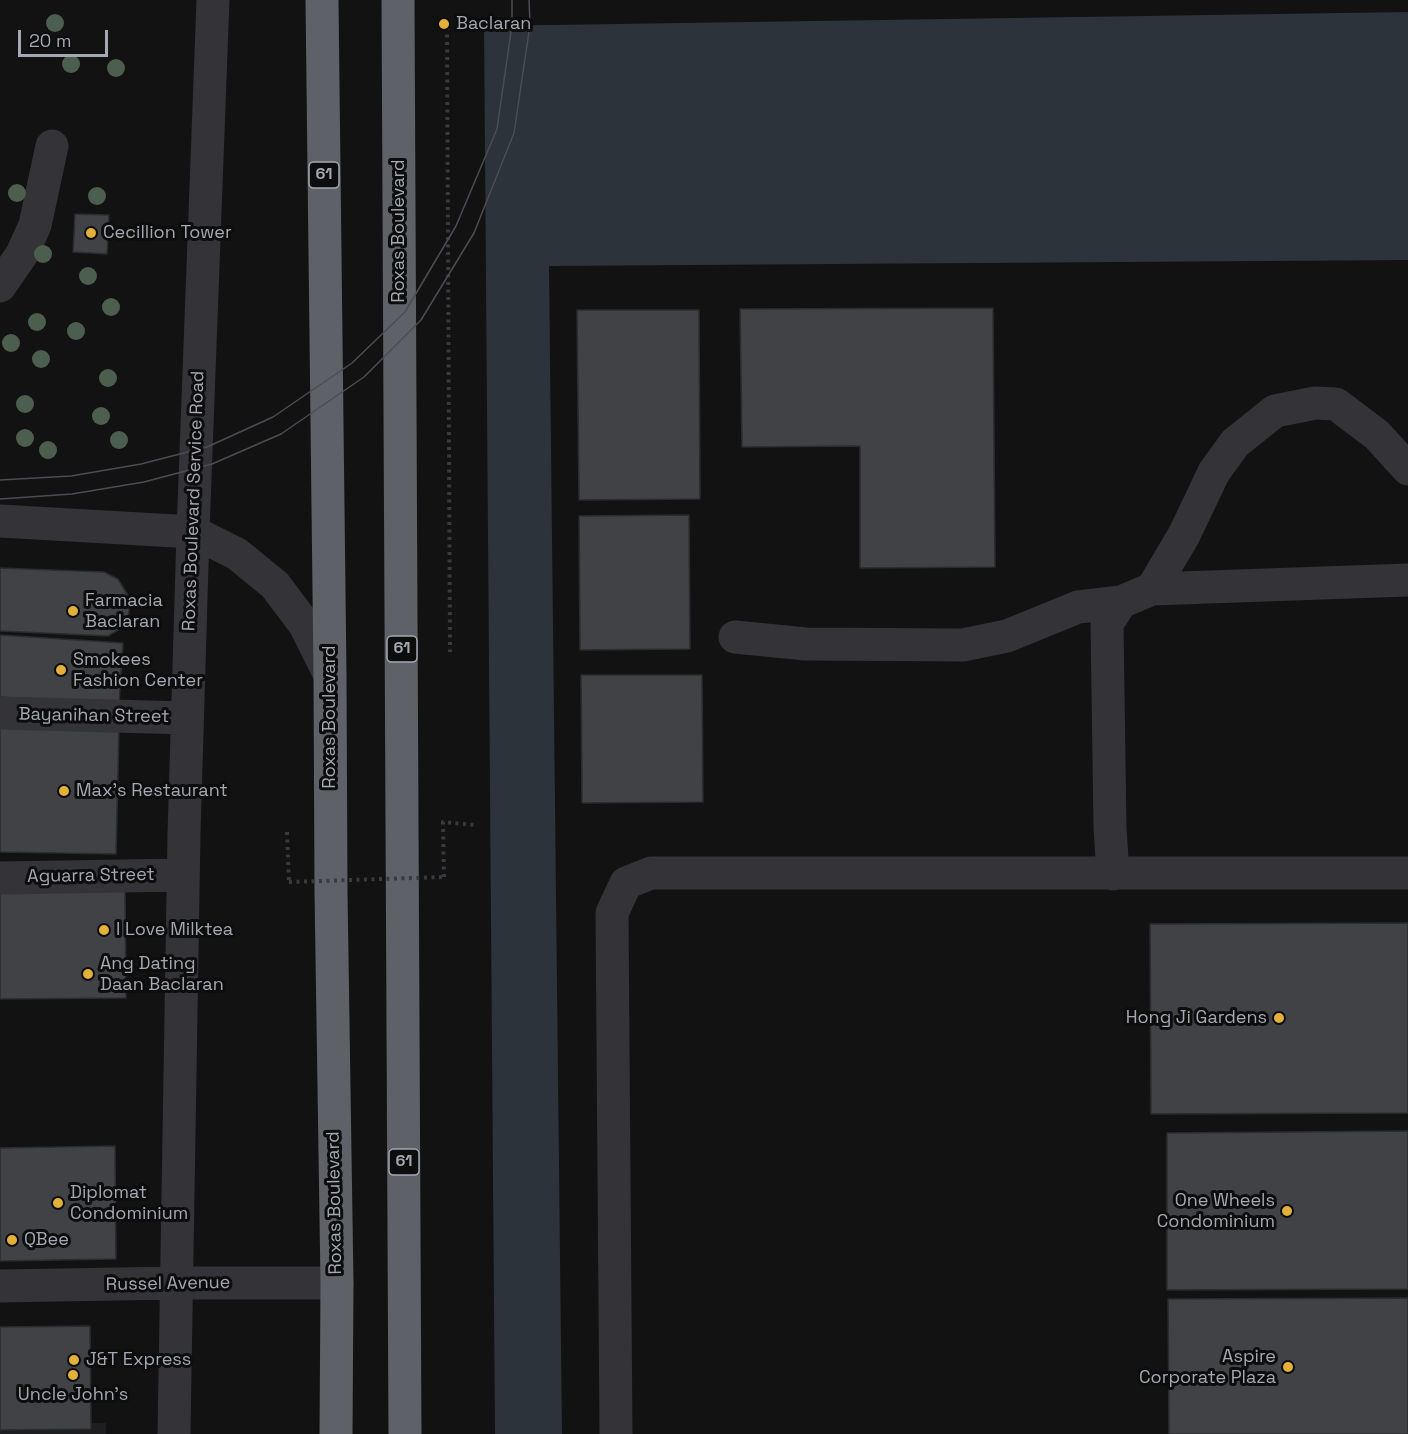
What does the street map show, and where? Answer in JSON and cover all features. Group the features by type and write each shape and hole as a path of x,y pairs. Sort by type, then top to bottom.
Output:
{"highway":[{"name":"Roxas Boulevard","path":"322,0 337,1283 336,1434"},
{"name":"Roxas Boulevard","path":"398,0 405,1434"}],"street":[{"name":"Roxas Boulevard Service Road","path":"174,1434 187,718 213,0"},
{"path":"0,286 22,254 35,225 52,146"},
{"path":"1152,590 1184,535 1214,472 1235,443 1275,411 1315,403 1336,404 1377,435 1408,469"},
{"path":"0,521 193,532 237,554 275,585 305,625 330,675"},
{"path":"735,637 806,644 963,645 1007,636 1078,607 1121,602 1152,590 1408,580"},
{"path":"1113,874 1110,828 1107,624 1121,602"},
{"name":"Bayanihan Street","path":"0,713 187,718"},
{"path":"616,1434 612,913 626,883 651,873 1408,873"},
{"name":"Aguarra Street","path":"0,878 183,875"},
{"name":"Russel Avenue","path":"0,1286 337,1283"}],"path":[{"path":"447,27 450,652"},
{"path":"287,832 289,882 444,877 443,822 475,825"}],"shaded area":[{"path":"1408,12 1408,260 549,266 562,1434 495,1434 484,26"},
{"path":"0,1422 106,1423 106,1434 0,1434"}],"building":[{"name":"Cecillion Tower","path":"75,214 109,215 107,254 73,252"},
{"path":"993,308 995,567 860,568 860,446 742,447 740,309"},
{"path":"577,310 699,310 700,499 579,500"},
{"path":"689,515 690,649 580,650 579,516"},
{"path":"0,568 104,572 118,579 130,599 128,624 108,636 0,631"},
{"name":"Smokees Fashion Center","path":"0,635 123,643 119,705 0,697"},
{"path":"581,675 702,675 703,802 582,803"},
{"path":"0,726 119,729 116,854 0,852"},
{"path":"125,887 126,998 0,999 0,888"},
{"name":"Hong Ji Gardens","path":"1408,923 1408,1113 1151,1114 1150,924"},
{"name":"One Wheels Condominium","path":"1408,1131 1408,1289 1167,1290 1167,1133"},
{"name":"Diplomat Condominium","path":"115,1146 116,1259 0,1261 0,1148"},
{"name":"Aspire Corporate Plaza","path":"1408,1298 1408,1434 1169,1434 1168,1299"},
{"path":"90,1326 91,1429 0,1430 0,1327"}],"tram line":[{"path":"0,480 71,476 141,464 207,447 273,417 352,363 405,312 456,226 497,129 512,25 512,0"},
{"path":"0,499 72,494 144,482 212,464 281,434 364,377 421,320 474,233 514,133 530,25 529,0"}],"place":[{"name":"Baclaran","path":"444,24"},
{"name":"Cecillion Tower","path":"91,233"},
{"name":"Farmacia Baclaran","path":"73,611"},
{"name":"Smokees Fashion Center","path":"61,670"},
{"name":"Max's Restaurant","path":"64,791"},
{"name":"I Love Milktea","path":"104,930"},
{"name":"Ang Dating Daan Baclaran","path":"88,974"},
{"name":"Hong Ji Gardens","path":"1279,1018"},
{"name":"Diplomat Condominium","path":"58,1203"},
{"name":"One Wheels Condominium","path":"1287,1211"},
{"name":"QBee","path":"12,1240"},
{"name":"J&T Express","path":"74,1360"},
{"name":"Aspire Corporate Plaza","path":"1288,1367"},
{"name":"Uncle John's","path":"73,1375"}]}
